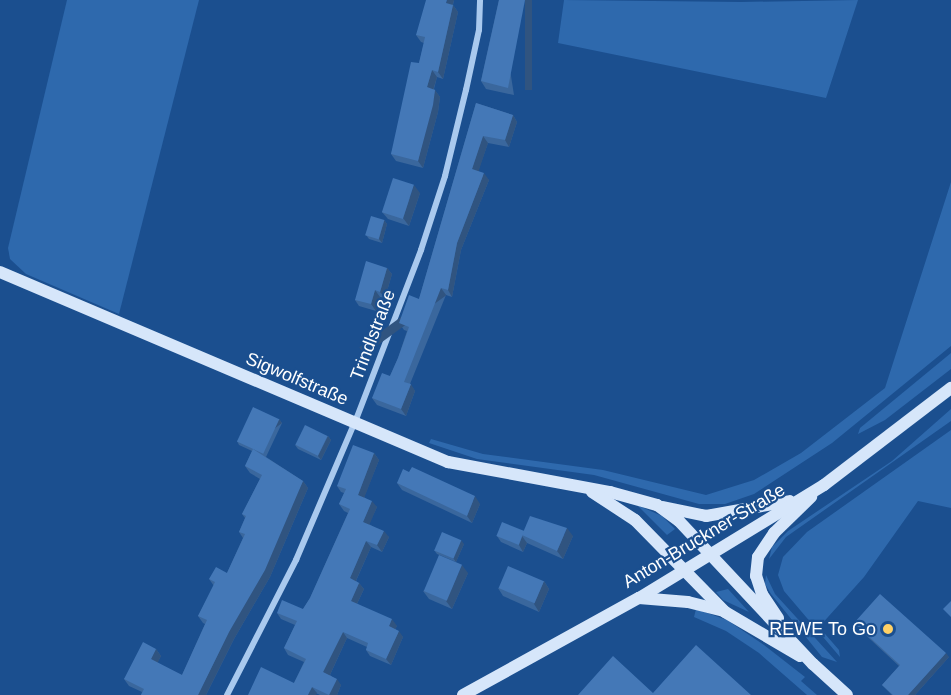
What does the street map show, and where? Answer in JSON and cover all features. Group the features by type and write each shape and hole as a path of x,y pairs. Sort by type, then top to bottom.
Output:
{"street":[{"name":"Trindlstraße","path":"227,695 296,560 355,423 445,176 479,30 480,0"},
{"name":"Sigwolfstraße","path":"0,272 355,423 463,466 657,505 679,521 813,664 847,695"},
{"name":"Anton-Bruckner-Straße","path":"463,695 639,598 824,485 951,388"},
{"path":"795,644 762,594 756,576 758,557 774,533 824,485"},
{"name":"Sigwolfstraße","path":"588,490 635,520 725,612 813,664"},
{"path":"657,505 706,516 797,500"},
{"path":"639,598 688,602 725,612"}],"shaded area":[{"path":"67,0 199,0 119,314 26,274 10,259 8,248"},
{"path":"564,0 741,2 858,0 826,98 558,43"},
{"path":"951,182 951,346 832,443 754,494 725,504 699,504 594,475 477,459 429,443 431,439 483,454 603,470 706,495 754,480 801,453 885,388"},
{"path":"951,353 951,369 885,420 858,434 860,428"},
{"path":"951,409 951,421 786,537 769,559 772,547 788,531 892,461"},
{"path":"951,430 951,508 918,501 864,577 819,627 839,650 840,657 784,591 778,575 783,557 807,532"},
{"path":"637,505 662,516 675,529 667,535"},
{"path":"766,575 775,594 837,662 822,657 771,594 765,584"},
{"path":"728,589 749,612 723,600 716,592"},
{"path":"696,609 727,620 764,645 805,677 801,681 817,695 807,695 759,653 726,631 694,617"}],"building":[{"path":"426,0 447,0 446,3 453,5 438,72 432,70 427,87 435,90 418,161 391,154 411,62 419,63 425,37 416,35"},
{"path":"499,0 525,0 508,88 481,81"},
{"path":"476,103 513,115 505,140 483,136 472,169 484,173 457,243 448,290 441,288 404,382 411,384 401,409 372,398 382,373 390,376 398,358 409,327 399,323 409,295 419,299"},
{"path":"393,178 414,185 403,219 382,212"},
{"path":"371,216 384,220 379,239 365,235"},
{"path":"366,261 387,268 380,292 375,290 371,304 355,300"},
{"path":"253,407 279,419 263,454 237,441"},
{"path":"305,425 327,436 318,456 295,445"},
{"path":"353,445 374,453 358,495 372,501 363,522 384,531 377,545 366,541 350,578 359,583 351,601 392,619 389,626 399,631 386,659 366,650 368,643 343,632 323,672 337,679 329,695 312,687 308,695 248,695 261,667 294,683 306,659 284,648 297,621 277,613 282,600 303,609 310,598 350,509 339,504 346,489 337,486"},
{"path":"253,449 303,481 265,570 229,632 198,695 141,695 144,689 124,679 143,642 156,649 151,659 182,675 207,620 198,616 215,582 209,579 216,567 227,573 245,534 239,532 246,516 242,514 262,475 245,466"},
{"path":"412,467 475,496 467,516 397,483 403,469 409,472"},
{"path":"530,516 567,528 557,551 522,535"},
{"path":"502,522 524,531 519,545 496,536"},
{"path":"442,532 461,540 454,559 434,550"},
{"path":"439,555 462,565 447,601 424,591"},
{"path":"508,566 544,581 535,603 499,588"},
{"path":"880,594 946,653 908,695 893,695 882,685 900,665 854,623"},
{"path":"951,601 951,617 943,609"},
{"path":"696,645 751,695 578,695 613,656 653,693"}],"place":[{"name":"REWE To Go","path":"888,629"}]}
